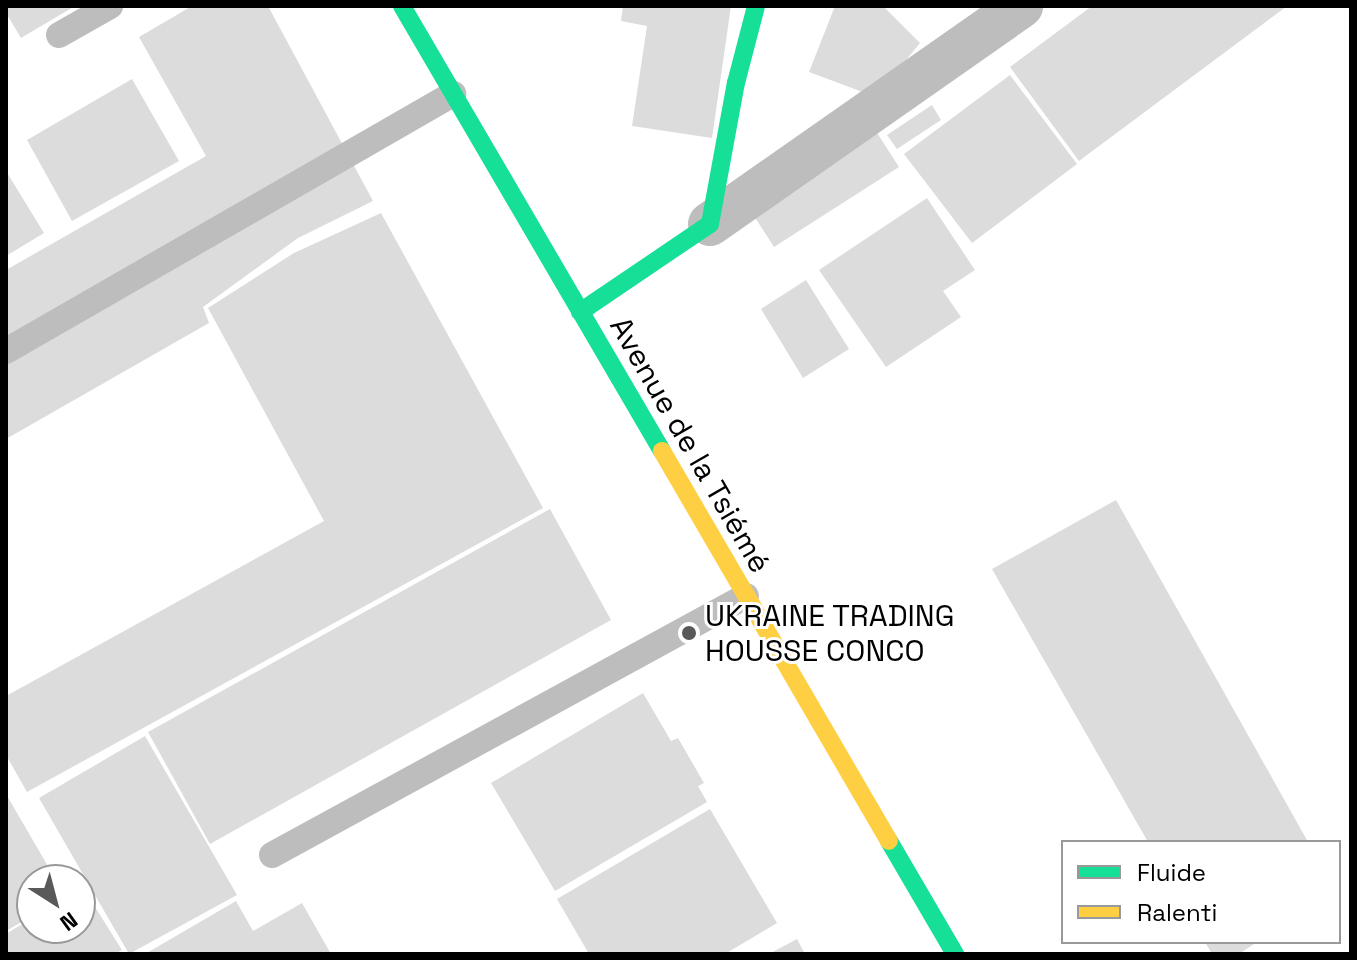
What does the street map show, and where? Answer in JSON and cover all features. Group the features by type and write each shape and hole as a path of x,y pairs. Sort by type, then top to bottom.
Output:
{"main road":[{"name":"Avenue de la Tsiémé","path":"402,6 955,954"},
{"path":"580,312 710,224 736,83 756,6"}],"street":[{"path":"710,224 1021,6"}],"lane":[{"path":"59,35 110,6"},
{"path":"6,351 453,94"},
{"path":"272,855 746,596"}],"building":[{"path":"6,6 75,6 21,38 6,13"},
{"path":"192,6 268,6 373,201 298,238 203,307 209,323 6,439 6,270 206,156 139,37"},
{"path":"623,6 731,6 712,138 632,126 647,26 621,21"},
{"path":"835,6 883,6 920,43 876,97 809,72"},
{"path":"1092,6 1287,6 1079,161 1010,67"},
{"path":"1010,75 1077,164 972,243 904,154"},
{"path":"132,79 179,161 72,221 27,140"},
{"path":"932,105 941,120 897,149 887,135"},
{"path":"872,125 899,167 774,247 747,205"},
{"path":"6,171 44,233 6,256"},
{"path":"927,198 975,270 943,291 961,317 886,367 819,270"},
{"path":"381,213 543,508 27,792 6,755 6,696 324,521 208,308 294,253"},
{"path":"806,280 849,349 803,378 761,309"},
{"path":"1116,500 1307,840 1147,840 992,569"},
{"path":"550,509 611,620 210,844 148,732"},
{"path":"643,693 671,741 678,738 704,783 698,786 707,802 555,891 491,783"},
{"path":"145,736 237,895 129,954 96,897 96,864 77,864 39,798"},
{"path":"6,794 47,864 16,864 16,925 6,931"},
{"path":"710,809 777,923 725,954 589,954 557,899"},
{"path":"236,901 253,931 302,903 331,954 145,954"},
{"path":"96,909 122,950 115,954 6,954 6,934 16,928 16,944 96,944"},
{"path":"797,939 805,954 769,954"},
{"path":"1206,944 1254,944 1239,954 1212,954"}],"traffic: fast":[{"path":"402,6 662,451"},
{"path":"580,312 710,224 736,83 756,6"},
{"path":"889,841 955,954"}],"traffic: slow":[{"path":"662,451 889,841"}],"place":[{"name":"UKRAINE TRADING HOUSSE CONCO","path":"689,633"}]}
